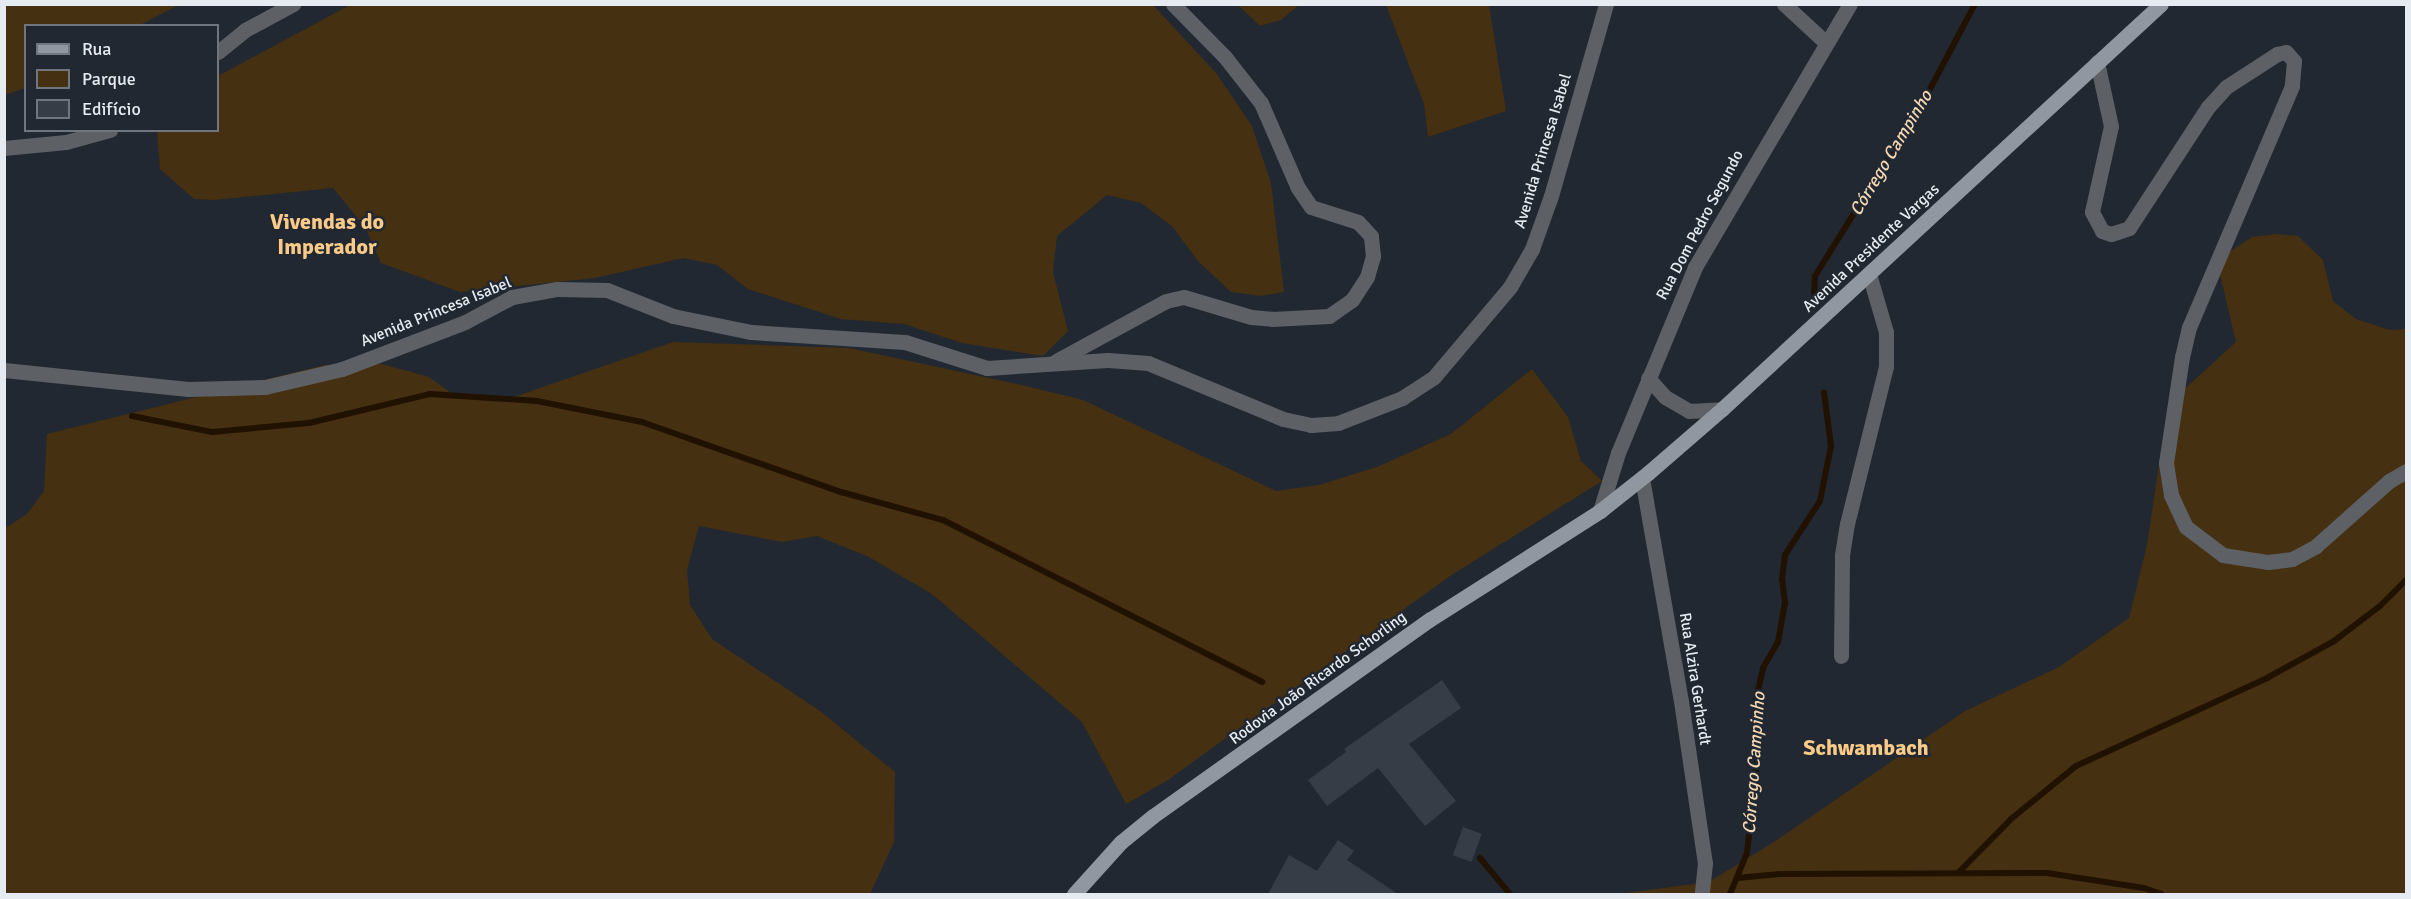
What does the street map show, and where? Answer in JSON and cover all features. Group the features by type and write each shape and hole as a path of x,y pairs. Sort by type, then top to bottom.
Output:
{"main road":[{"name":"Avenida Presidente Vargas","path":"1600,511 1722,409 2161,4"},
{"name":"Rodovia João Ricardo Schorling","path":"1074,894 1121,842 1153,816 1429,620 1600,511"}],"street":[{"path":"219,51 245,30 293,4"},
{"name":"Avenida Princesa Isabel","path":"1054,363 1166,301 1184,297 1262,318 1329,316 1352,300 1367,277 1373,256 1371,236 1358,222 1311,207 1298,188 1261,103 1225,57 1173,4"},
{"name":"Avenida Princesa Isabel","path":"4,369 188,389 265,387 342,369 465,322 512,297 557,288 607,290 673,316 751,332 905,342 987,368 1108,360 1148,363 1282,419 1311,425 1366,414 1426,383 1510,287 1532,249 1606,4"},
{"path":"1784,4 1825,42"},
{"name":"Rua Dom Pedro Segundo","path":"1600,511 1648,378 1695,267 1825,42 1850,4"},
{"path":"2097,62 2111,126 2091,212 2102,231 2112,234 2129,228 2208,107 2226,87 2277,54 2286,52 2294,62 2292,86 2189,327 2184,347 2166,463 2171,495 2186,527 2223,555 2268,562 2292,559 2316,546 2389,481 2406,471"},
{"path":"4,148 66,142 104,132"},
{"path":"1841,656 1845,534 1886,366 1886,332 1869,274"},
{"path":"1648,378 1665,397 1689,411 1722,409"},
{"name":"Rua Alzira Gerhardt","path":"1642,478 1682,701 1705,863 1703,891"}],"green space":[{"path":"5,4 179,5 142,24 24,24 24,88 5,95"},
{"path":"350,5 1153,5 1216,73 1252,126 1271,183 1284,292 1261,296 1231,292 1198,261 1172,226 1141,203 1107,195 1057,236 1053,272 1068,331 1043,356 962,343 904,324 841,319 748,289 717,265 683,258 595,278 460,292 381,263 365,227 333,188 215,200 194,199 160,169 157,132 219,132 219,75"},
{"path":"1238,5 1299,5 1281,20 1260,26"},
{"path":"1386,5 1489,5 1506,111 1428,137 1424,104"},
{"path":"2276,234 2298,236 2323,260 2333,301 2356,319 2390,330 2406,329 2406,894 1618,894 1709,882 1777,840 1965,711 2059,667 2129,618 2147,545 2168,404 2236,342 2219,270 2231,251 2252,237"},
{"path":"673,342 849,348 1083,400 1276,491 1319,485 1377,467 1451,434 1532,369 1568,417 1581,461 1602,481 1450,576 1168,780 1126,804 1082,722 932,594 869,557 817,536 782,542 699,526 687,570 690,605 712,639 820,711 895,772 894,842 870,894 5,894 4,529 27,514 44,491 47,434 325,365 382,364 429,377 458,398 511,398"}],"building":[{"path":"1442,680 1461,708 1409,744 1456,801 1425,826 1378,768 1327,806 1308,780 1346,752 1344,749"},
{"path":"1463,827 1482,834 1472,862 1453,855"},
{"path":"1338,840 1354,851 1347,860 1398,894 1268,894 1289,855 1317,871"}],"waterway":[{"name":"Córrego Campinho","path":"1814,303 1815,276 1921,106 1975,4"},
{"name":"Córrego Campinho","path":"1730,894 1747,853 1757,761 1756,699 1763,668 1778,642 1785,603 1782,579 1785,555 1820,501 1831,446 1824,392"},
{"path":"132,416 212,432 309,423 430,394 537,401 642,422 841,492 943,520 1262,682"},
{"path":"1958,873 2011,819 2076,766 2267,678 2334,641 2380,606 2406,580"},
{"path":"1480,858 1510,894"},
{"path":"1737,878 1780,874 2047,873 2144,888 2161,894"}],"district":[{"name":"Vivendas do Imperador","path":"327,234"},
{"name":"Schwambach","path":"1866,748"}]}
